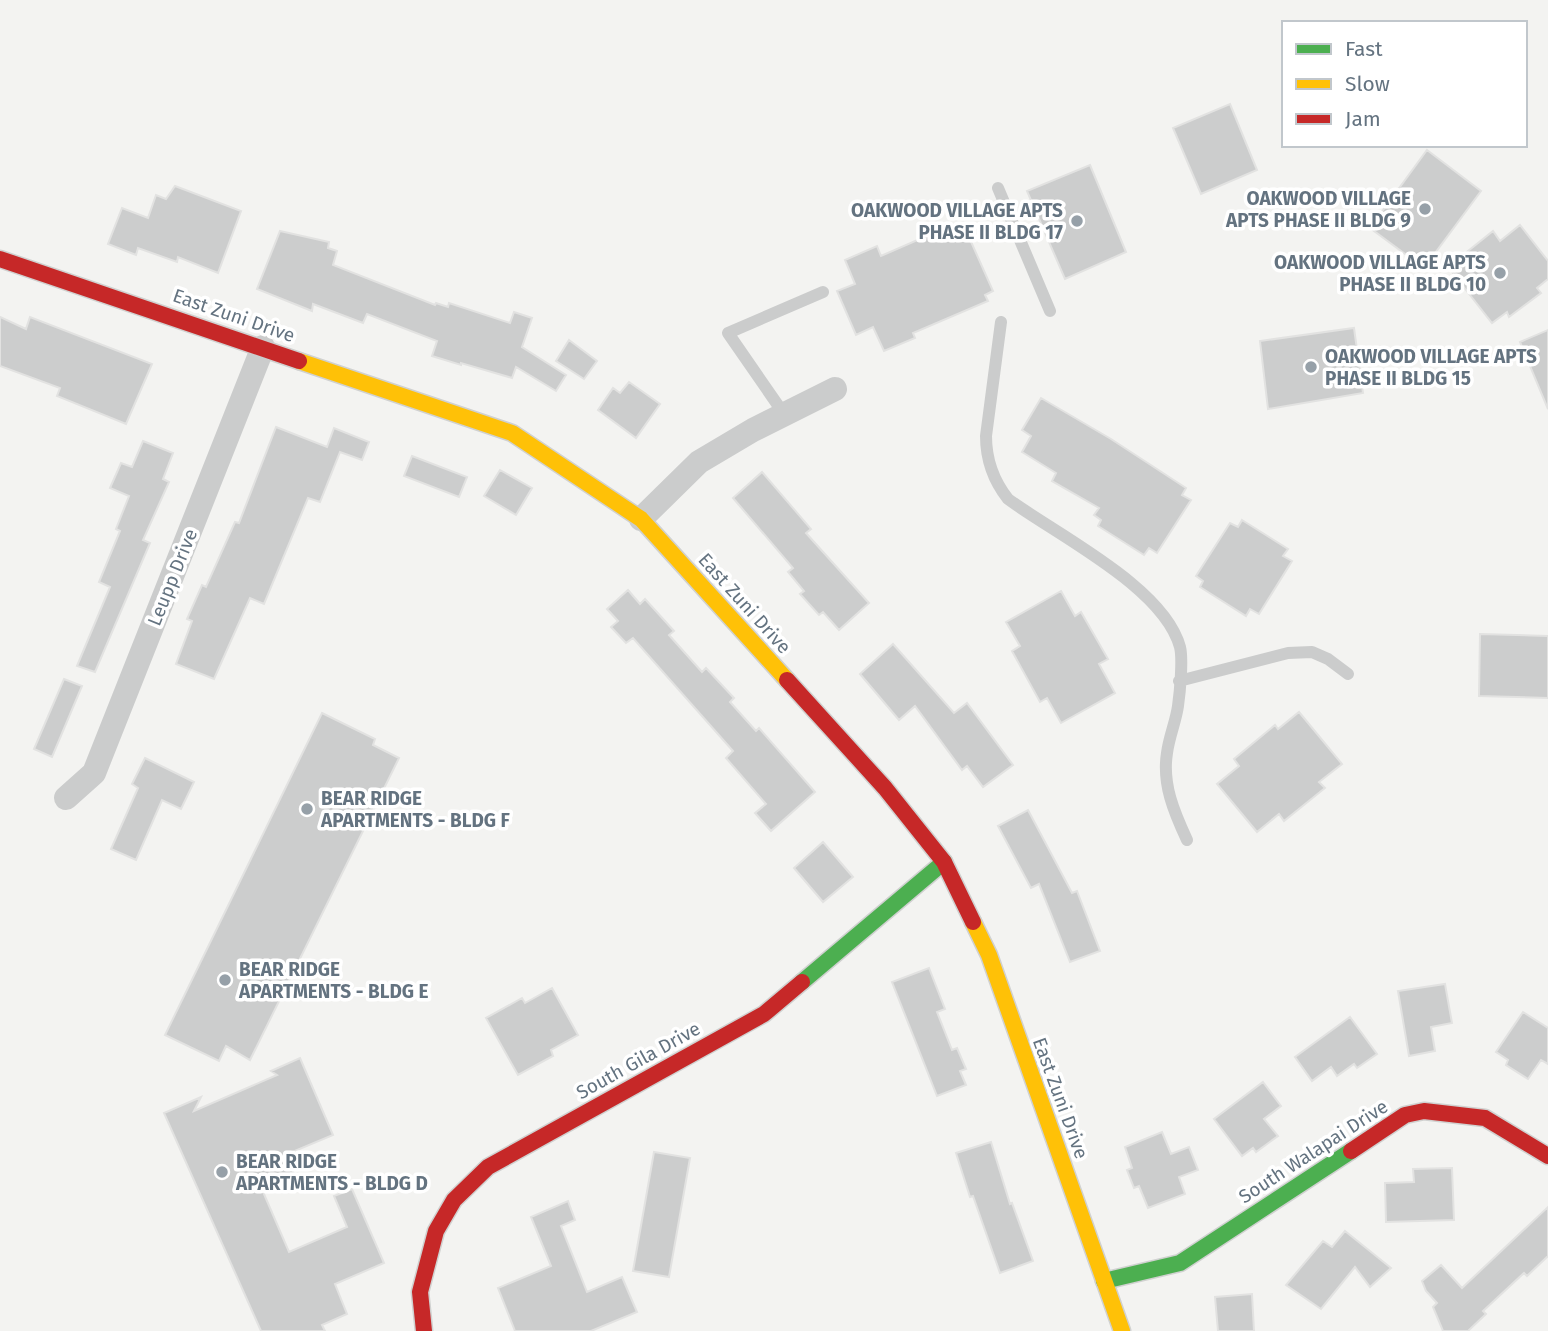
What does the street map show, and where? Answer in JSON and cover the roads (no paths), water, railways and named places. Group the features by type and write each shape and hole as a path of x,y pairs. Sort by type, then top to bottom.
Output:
{"street":[{"name":"East Zuni Drive","path":"0,259 512,433 641,519 885,788 944,862 989,956 1122,1331"},
{"name":"Leupp Drive","path":"66,798 94,773 263,347"},
{"path":"641,519 699,462 753,430 835,389"},
{"name":"South Gila Drive","path":"424,1331 420,1292 436,1231 454,1200 488,1167 764,1014 944,862"},
{"name":"South Walapai Drive","path":"1104,1281 1180,1263 1405,1115 1424,1111 1486,1118 1548,1156"}],"lane":[{"path":"998,188 1050,311"},
{"path":"784,414 728,333 823,292"},
{"path":"1002,322 986,444 986,453 997,486 1008,499 1030,515 1132,581 1158,607 1180,648 1179,705 1166,754 1166,787 1187,840"},
{"path":"1179,681 1288,653 1312,652 1328,659 1348,674"}],"place":[{"name":"OAKWOOD VILLAGE APTS PHASE II BLDG 9","path":"1425,209"},
{"name":"OAKWOOD VILLAGE APTS PHASE II BLDG 17","path":"1077,221"},
{"name":"OAKWOOD VILLAGE APTS PHASE II BLDG 10","path":"1500,273"},
{"name":"OAKWOOD VILLAGE APTS PHASE II BLDG 15","path":"1311,367"},
{"name":"BEAR RIDGE APARTMENTS - BLDG F","path":"307,809"},
{"name":"BEAR RIDGE APARTMENTS - BLDG E","path":"225,980"},
{"name":"BEAR RIDGE APARTMENTS - BLDG D","path":"222,1172"}]}
